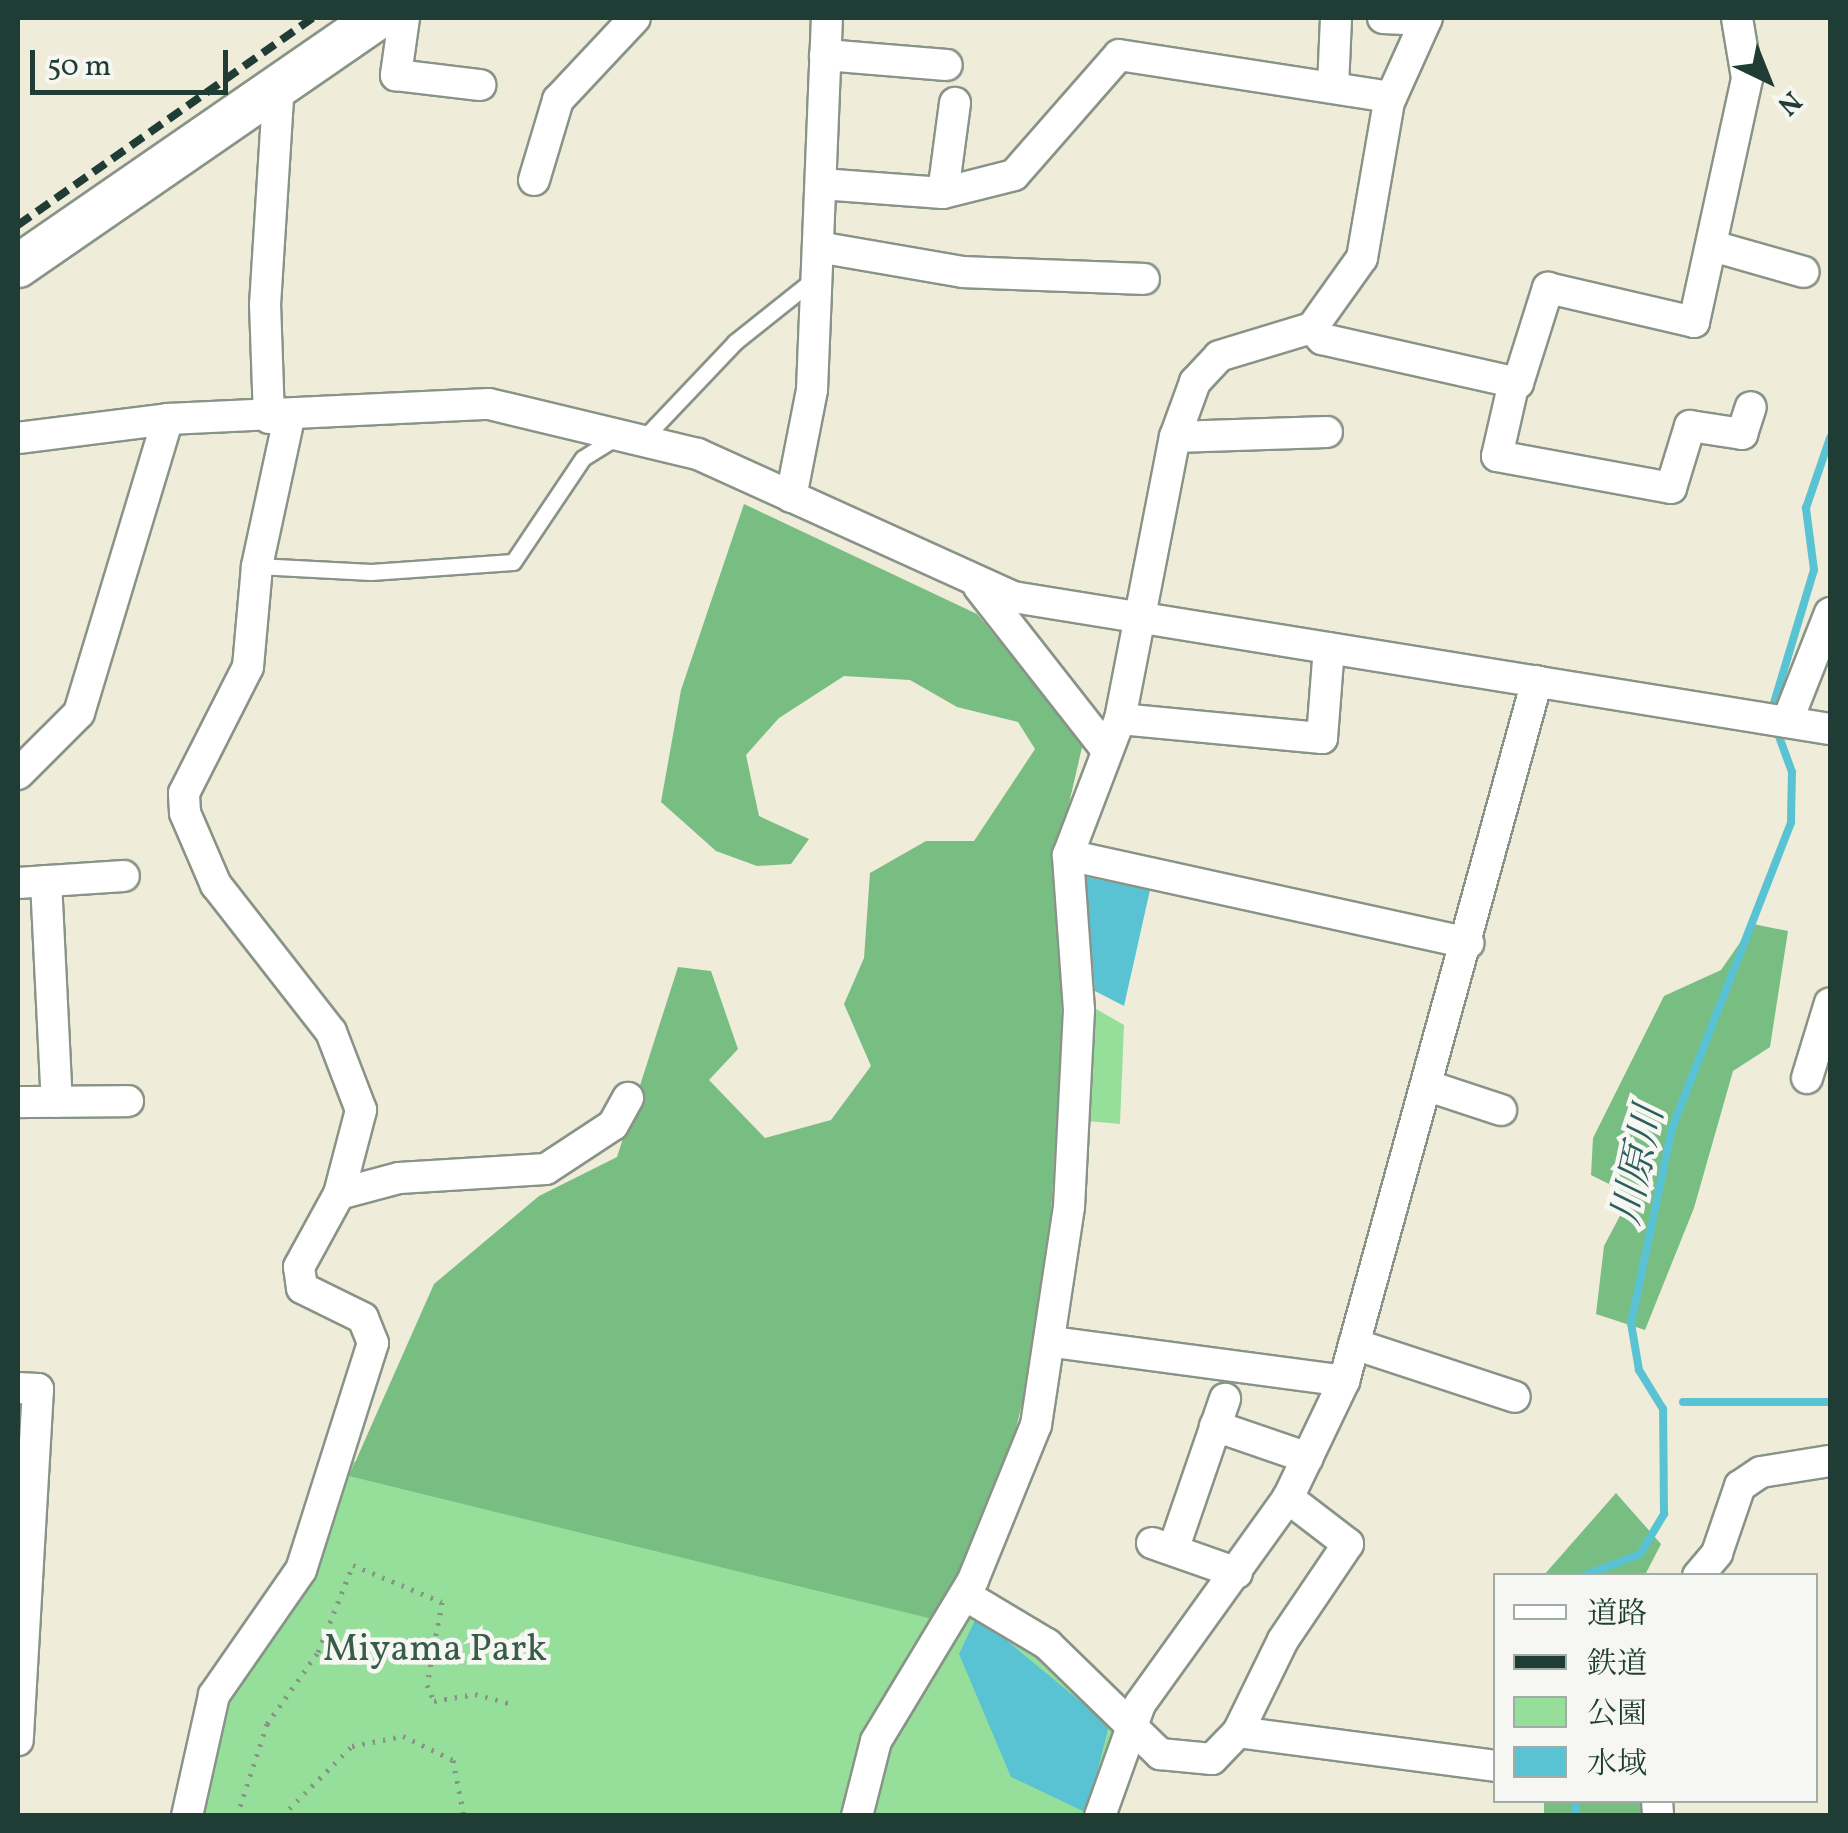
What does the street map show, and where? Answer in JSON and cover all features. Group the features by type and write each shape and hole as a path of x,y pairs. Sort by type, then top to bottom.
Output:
{"street":[{"path":"18,266 377,18"},
{"path":"404,18 396,75 480,85"},
{"path":"534,180 558,100 635,18"},
{"path":"791,497 812,390 827,18"},
{"path":"1332,87 1336,18"},
{"path":"857,1816 876,1741 965,1595 1019,1479 1053,1342 1079,1010 1068,855 1120,718 1176,437 1194,382 1219,356 1312,328 1362,258 1391,97 1426,19 1383,18"},
{"path":"1737,18 1747,78 1716,247 1694,322 1548,288 1514,382 1497,456 1671,488 1690,426 1742,434 1752,407"},
{"path":"826,55 947,64"},
{"path":"820,184 943,193 1014,176 1119,56 1391,97"},
{"path":"187,1816 214,1695 301,1570 373,1343 363,1318 302,1288 299,1267 339,1194 361,1110 331,1032 216,885 184,812 184,793 248,667 257,566 279,418 265,305 279,85"},
{"path":"943,193 955,103"},
{"path":"1716,247 1804,272"},
{"path":"817,262 1144,279"},
{"path":"1312,328 1322,338 1514,382"},
{"path":"18,438 168,419 279,418 452,402 634,435 791,497 978,587 1830,730"},
{"path":"18,774 79,712 168,419"},
{"path":"1176,437 1327,432"},
{"path":"978,587 1107,750"},
{"path":"1786,722 1830,613"},
{"path":"1120,718 1322,738 1329,648"},
{"path":"1100,1816 1131,1728 1180,1643 1237,1573 1288,1498 1344,1381 1538,681"},
{"path":"1068,855 1468,943"},
{"path":"57,1102 32,882 124,876"},
{"path":"1807,1078 1830,1003"},
{"path":"1428,1086 1501,1110"},
{"path":"339,1194 399,1178 546,1169 614,1125 628,1098"},
{"path":"18,1102 128,1100"},
{"path":"1053,1342 1344,1381"},
{"path":"1354,1344 1515,1397"},
{"path":"18,1388 38,1389 18,1740"},
{"path":"1237,1573 1162,1546 1220,1412 1308,1458"},
{"path":"1700,1573 1717,1553 1740,1486 1761,1472 1830,1461"},
{"path":"965,1595 1047,1644 1160,1754 1212,1759 1238,1732 1283,1640 1348,1544 1288,1498"},
{"path":"1238,1732 1493,1766"}],"lane":[{"path":"257,566 371,572 514,562 583,458 634,435 817,262"}],"path":[{"path":"237,1816 267,1724 318,1652 353,1565 442,1602 428,1684 434,1701 475,1694 510,1703"},
{"path":"282,1816 352,1746 403,1736 452,1760 464,1816"}],"green space":[{"path":"744,504 977,614 1083,743 1058,851 1062,1027 1046,1303 1000,1496 949,1623 349,1476 434,1284 539,1196 617,1157 678,967 711,971 738,1049 709,1080 765,1138 831,1120 871,1066 844,1004 864,958 870,873 926,841 974,841 1035,749 1018,722 957,707 910,680 844,676 779,718 746,755 759,816 809,839 791,864 757,866 716,851 661,802 681,690"},
{"path":"1753,924 1788,931 1770,1047 1733,1071 1694,1208 1645,1330 1596,1314 1604,1246 1631,1195 1591,1175 1593,1138 1664,996 1721,970"},
{"path":"1091,1006 1124,1025 1120,1124 1076,1120"},
{"name":"Miyama Park","path":"343,1459 965,1608 1039,1650 1120,1730 1094,1815 193,1816 222,1712"},
{"path":"1616,1493 1661,1544 1646,1573 1546,1573"},
{"path":"1544,1803 1647,1803 1647,1815 1544,1815"}],"water":[{"path":"1086,877 1150,890 1124,1006 1095,991"},
{"path":"977,1616 1109,1725 1087,1813 1011,1777 959,1654"}],"waterway":[{"name":"川原川","path":"1774,703 1814,570 1806,508 1830,438"},
{"name":"川原川","path":"1591,1573 1640,1554 1664,1514 1663,1409 1639,1370 1631,1323 1672,1128 1791,822 1792,772 1779,736"},
{"path":"1683,1402 1830,1402"},
{"name":"川原川","path":"1576,1803 1576,1816"}],"railway":[{"path":"18,225 313,18"}]}
